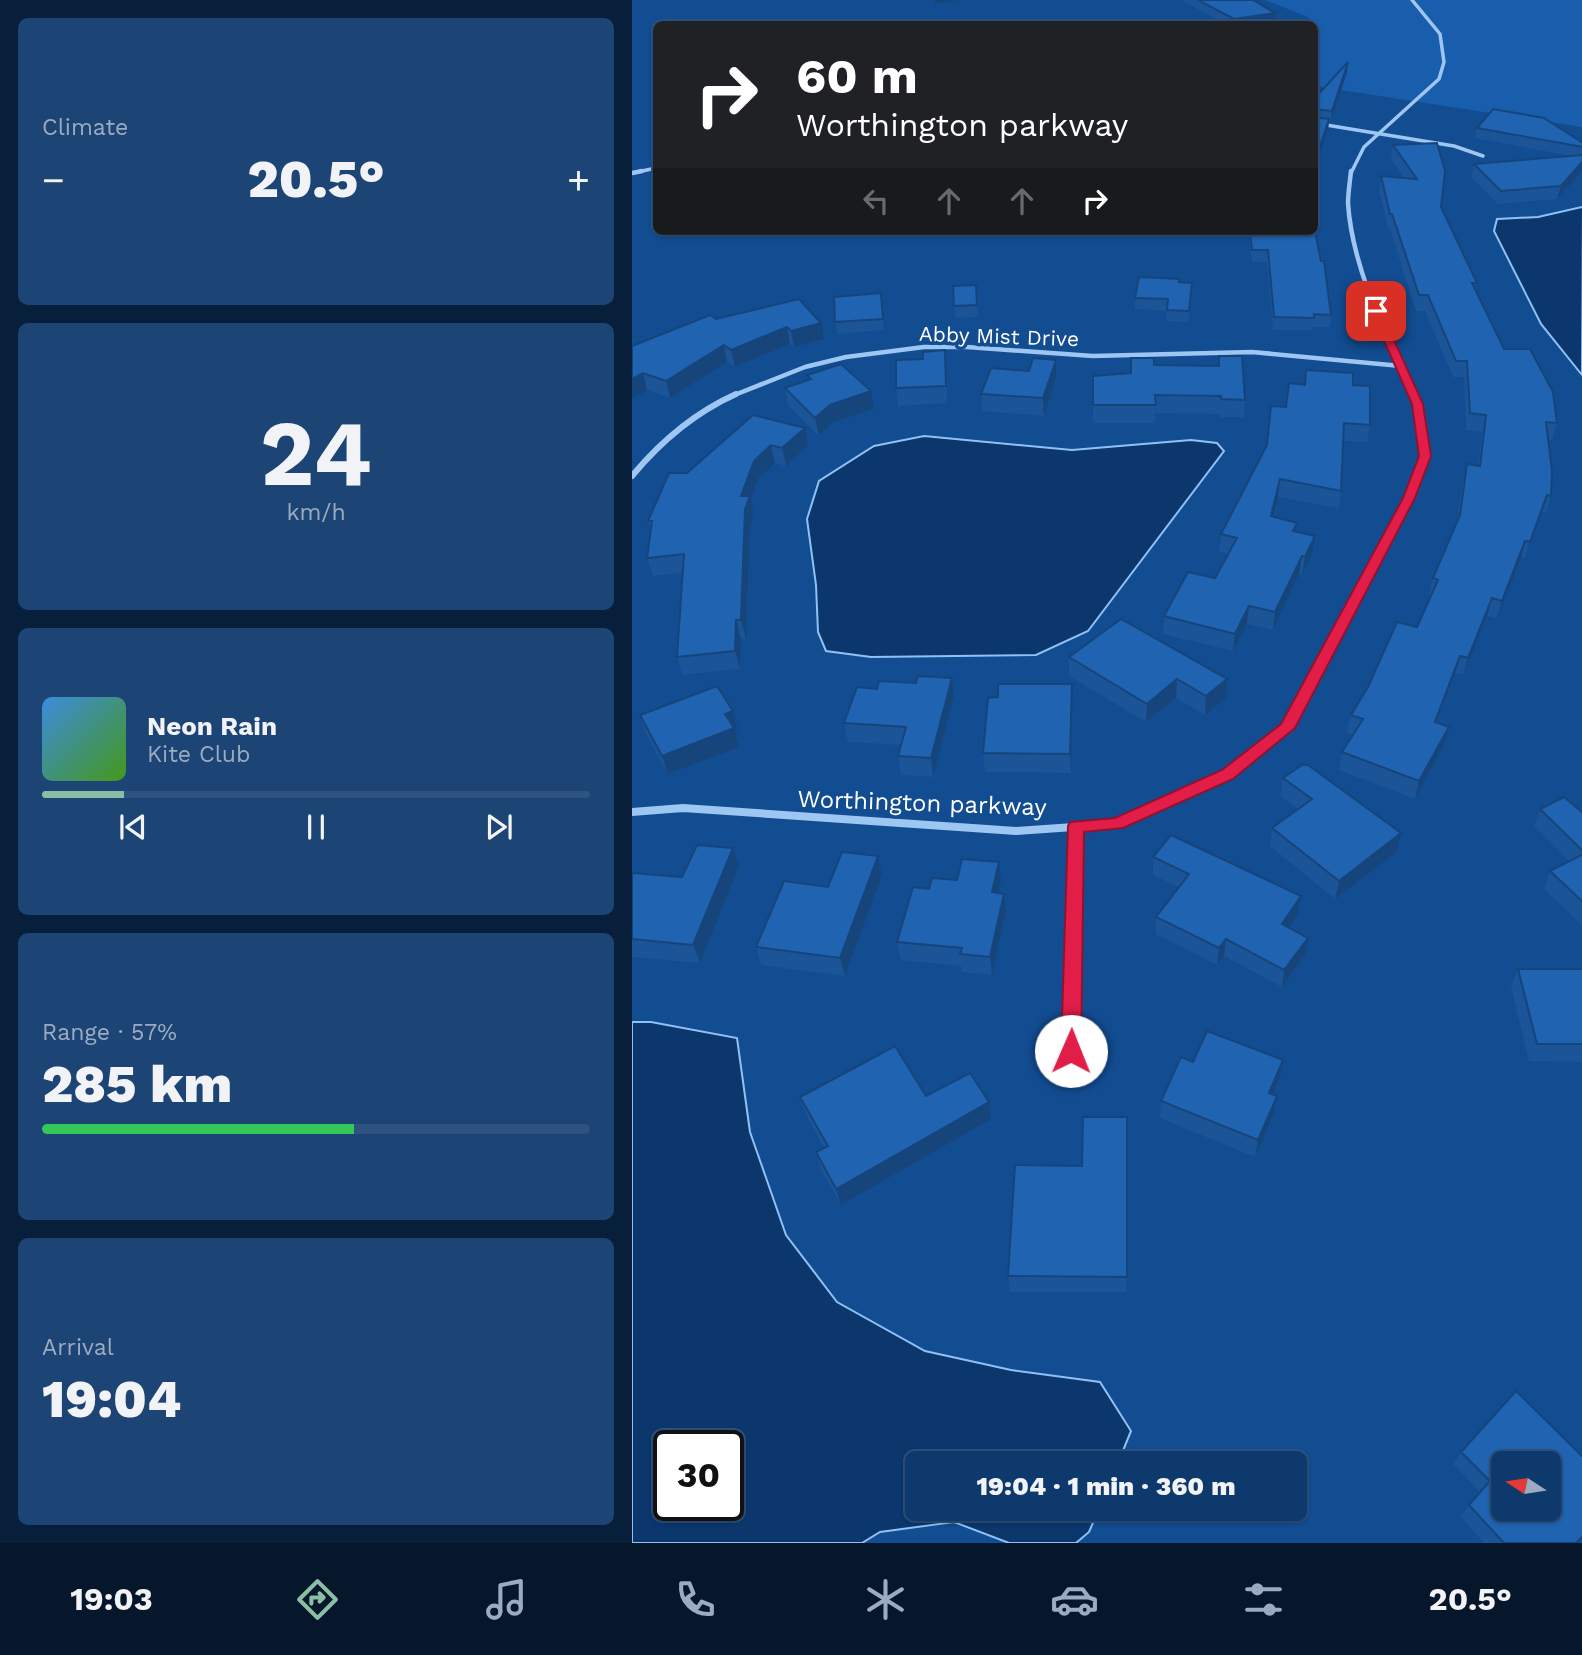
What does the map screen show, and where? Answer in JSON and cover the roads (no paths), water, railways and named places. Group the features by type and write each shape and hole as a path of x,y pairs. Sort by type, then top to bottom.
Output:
{"street":[{"name":"Worthington parkway","path":"632,812 683,808 1016,831 1117,824 1227,775 1287,728 1409,498 1425,456 1417,404 1376,311 1354,241 1348,202 1351,172 1364,147 1439,79 1444,62 1440,34 1412,0"},
{"path":"1318,124 1454,146 1483,156"},
{"path":"632,173 653,169"},
{"name":"Abby Mist Drive","path":"632,476 671,434 724,399 784,372 860,354 922,347 986,347 1096,356 1230,351 1272,352 1401,366"},
{"path":"1071,1051 1076,826"}]}
